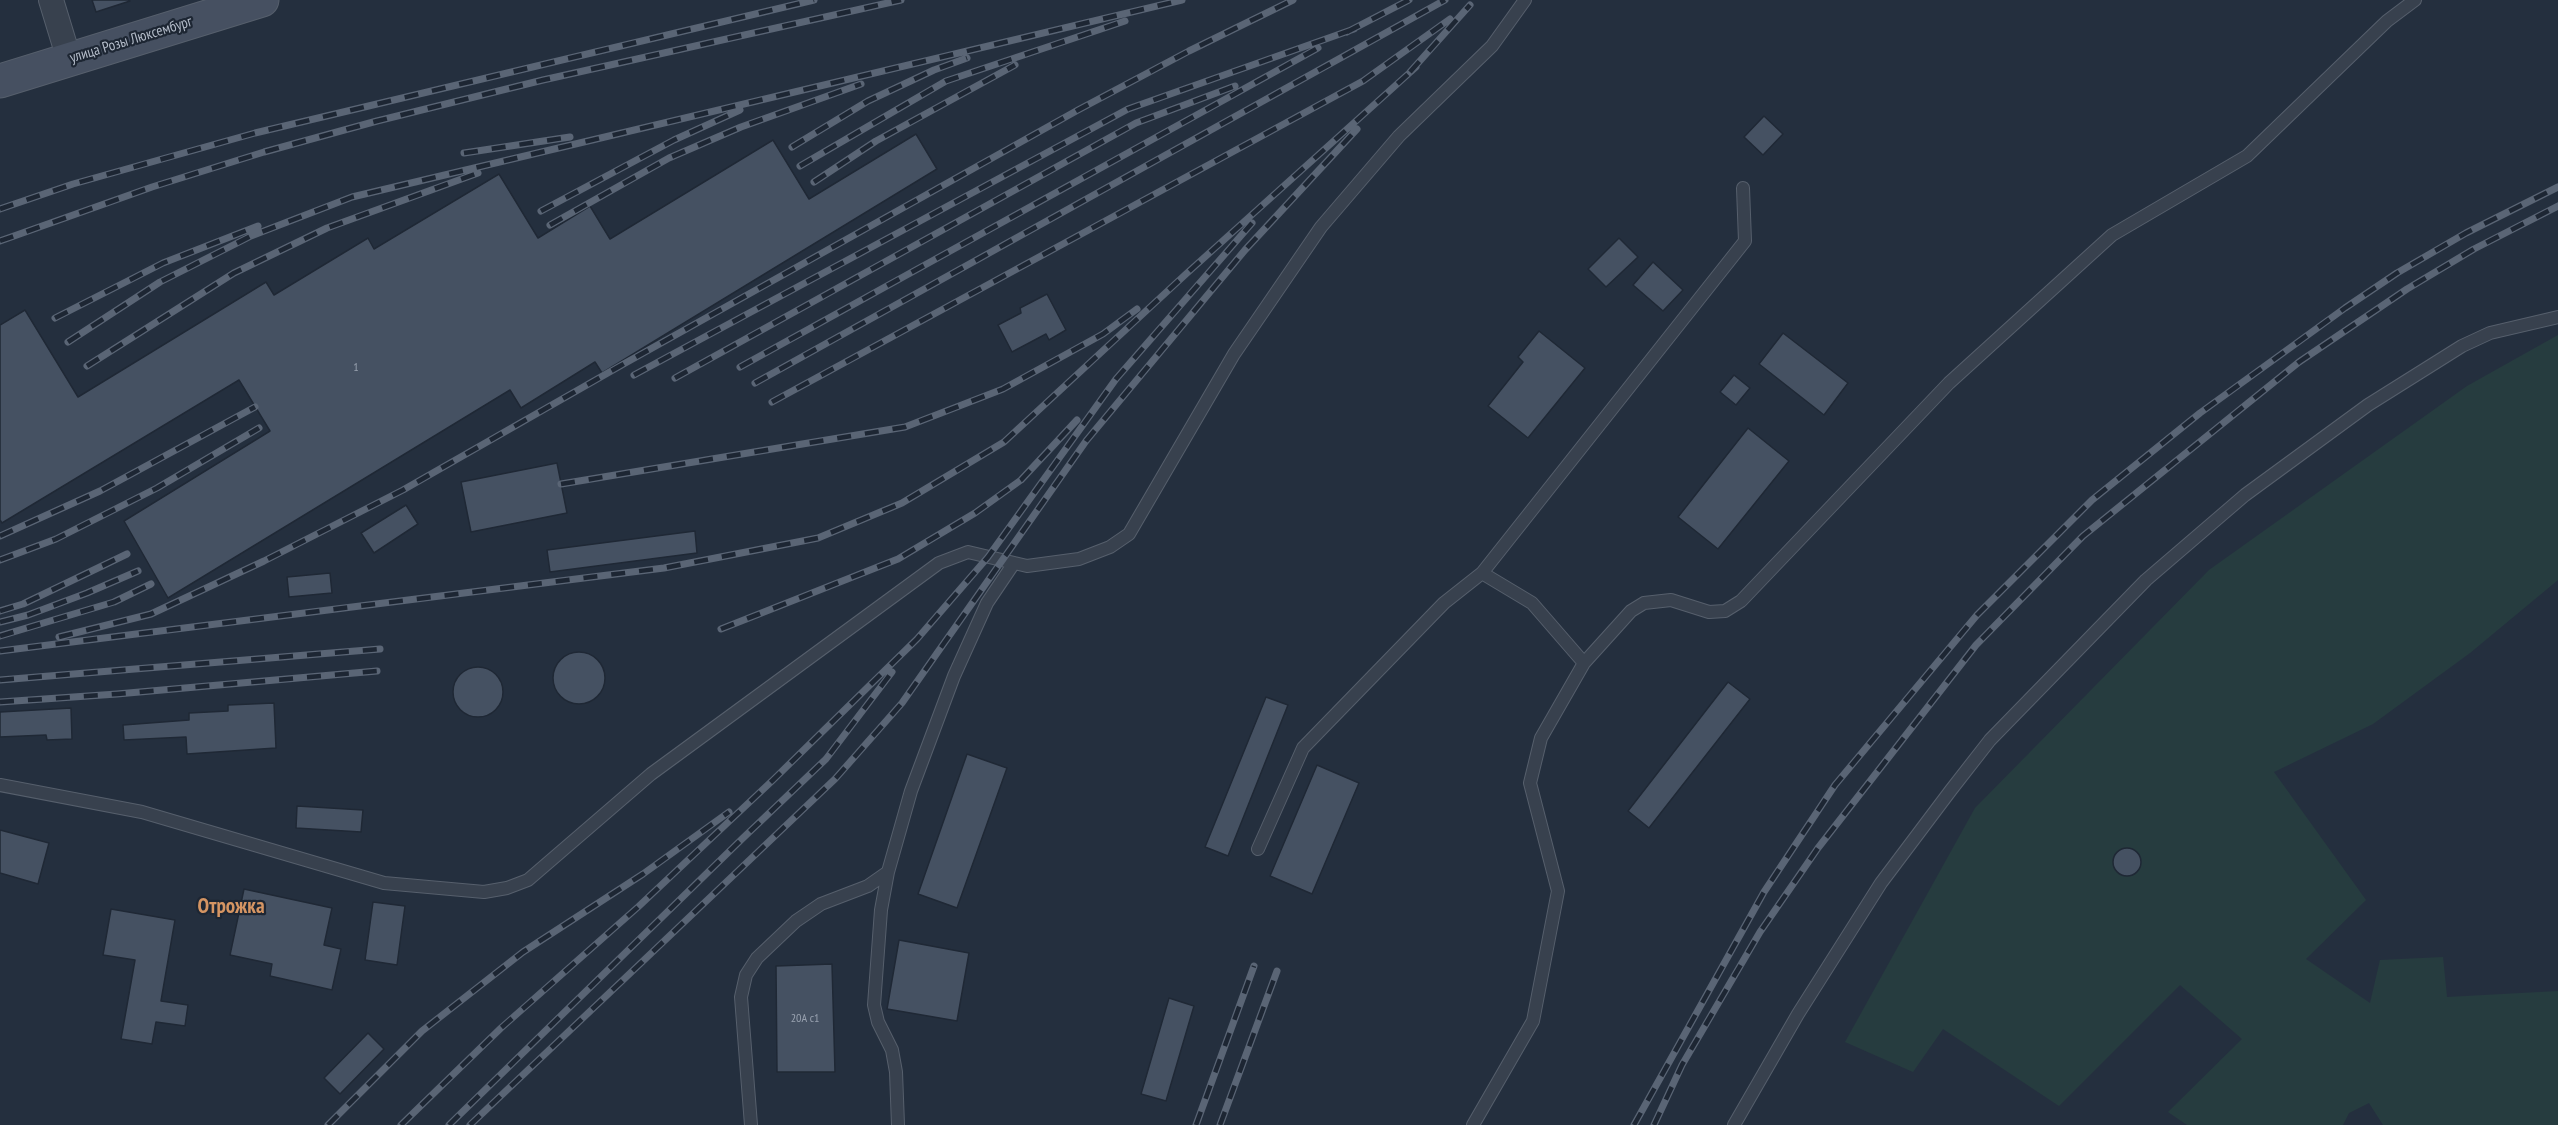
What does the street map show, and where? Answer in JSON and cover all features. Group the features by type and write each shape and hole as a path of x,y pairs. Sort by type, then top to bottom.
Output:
{"street":[{"path":"51,0 69,59"},
{"name":"улица Розы Люксембург","path":"0,81 262,0"}],"lane":[{"path":"0,785 142,812 384,883 483,892 507,888 528,880 651,774 939,563 968,552 1027,566 1078,559 1110,547 1129,534 1234,354 1321,228 1399,136 1492,46 1526,0"},
{"path":"1473,1125 1533,1021 1558,891 1530,783 1541,738 1584,663 1631,611 1644,603 1671,600 1709,612 1725,611 1740,601 1949,383 2112,235 2247,156 2387,21 2415,0"},
{"path":"1258,849 1303,748 1444,603 1482,573 1745,241 1743,188"},
{"path":"1734,1125 1798,1014 1881,883 1951,789 1990,740 2146,580 2245,495 2368,405 2462,346 2490,333 2558,316"},
{"path":"898,1125 896,1072 892,1050 878,1022 874,1005 881,910 888,872 911,791 954,676 987,603 1014,563"},
{"path":"1482,573 1532,603 1584,663"},
{"path":"751,1125 741,997 746,975 757,958 796,921 820,904 868,886 888,872"}],"green space":[{"path":"2558,335 2558,580 2470,653 2373,724 2274,772 2366,900 2306,959 2370,1003 2380,960 2443,957 2447,997 2558,991 2558,1125 2383,1125 2369,1103 2349,1113 2343,1125 2187,1125 2168,1112 2242,1039 2180,985 2059,1106 1943,1029 1913,1072 1845,1042 1975,808 2209,570 2467,386"}],"building":[{"path":"92,0 129,0 130,1 96,12"},
{"path":"1764,116 1783,134 1763,155 1744,137"},
{"path":"916,134 937,169 602,373 595,362 521,408 510,390 168,598 124,521 270,431 239,380 2,523 0,520 0,325 25,310 78,397 266,282 274,295 368,238 374,249 499,174 538,238 590,206 610,239 773,140 809,199"},
{"path":"1619,238 1638,257 1606,287 1588,269"},
{"path":"1653,262 1683,290 1663,311 1633,285"},
{"path":"1047,294 1066,330 1049,340 1046,334 1012,352 998,325 1021,313 1020,308"},
{"path":"1539,331 1585,368 1528,438 1488,406 1523,362 1518,357"},
{"path":"1783,333 1848,383 1824,415 1759,364"},
{"path":"1734,375 1750,388 1736,405 1720,392"},
{"path":"1748,428 1789,461 1718,549 1678,517"},
{"path":"557,463 567,513 471,532 461,482"},
{"path":"406,505 418,524 374,553 361,533"},
{"path":"695,531 697,553 550,572 547,550"},
{"path":"330,573 332,593 289,597 287,577"},
{"path":"579,652 589,654 597,660 603,668 605,678 603,688 597,696 589,702 579,704 569,702 561,696 555,688 553,678 555,668 561,660 569,654"},
{"path":"473,667 483,667 496,674 503,687 503,697 496,710 483,717 473,717 464,713 457,706 453,697 453,687 457,678 464,671"},
{"path":"1728,682 1750,699 1649,828 1628,811"},
{"path":"1266,697 1288,705 1228,856 1205,847"},
{"path":"274,703 276,748 187,754 186,737 124,740 123,725 189,720 189,713 228,711 228,705"},
{"path":"71,708 72,739 47,740 46,735 0,737 0,712"},
{"path":"967,754 1007,768 957,908 918,894"},
{"path":"1317,765 1359,783 1312,894 1270,876"},
{"path":"297,806 363,810 361,832 296,828"},
{"path":"0,830 49,843 38,884 0,873"},
{"path":"2127,848 2137,852 2141,862 2137,872 2127,876 2117,872 2113,862 2117,852"},
{"path":"244,889 332,908 324,945 341,949 332,990 270,976 272,964 230,955"},
{"path":"373,902 405,906 397,965 365,960"},
{"path":"111,909 175,920 161,1001 188,1005 185,1026 156,1022 152,1044 121,1039 135,960 103,955"},
{"path":"899,940 969,953 957,1021 887,1009"},
{"path":"832,964 835,1072 777,1072 776,966"},
{"path":"1169,998 1194,1006 1166,1101 1141,1094"},
{"path":"368,1033 384,1049 340,1094 324,1078"}],"railway":[{"path":"0,209 73,184 255,133 814,0"},
{"path":"0,241 152,187 264,152 377,121 543,80 901,0"},
{"path":"68,342 160,282 251,236 352,197 1182,0"},
{"path":"59,637 151,614 264,561 403,490 1078,110 1189,51 1293,0"},
{"path":"1347,32 1409,0"},
{"path":"755,383 1445,0"},
{"path":"1410,72 1470,5"},
{"path":"772,402 1363,81 1450,19"},
{"path":"800,166 946,81 1125,21"},
{"path":"634,375 1128,109 1354,29"},
{"path":"740,367 1318,48"},
{"path":"792,147 868,101 934,70 967,58"},
{"path":"814,182 876,141 1015,65"},
{"path":"0,651 664,568 818,538 902,503 1004,442 1416,67"},
{"path":"550,225 669,158 741,127 861,84"},
{"path":"675,378 1136,123 1235,86"},
{"path":"541,211 674,140 740,110"},
{"path":"470,1125 835,779 902,703 1086,441 1245,250 1357,129"},
{"path":"464,153 570,137"},
{"path":"87,366 234,273 327,228 478,173"},
{"path":"1634,1125 1764,892 1835,785 1977,615 2092,500 2200,413 2397,273 2466,233 2558,187"},
{"path":"1654,1125 1682,1065 1760,932 1818,848 1976,645 2083,536 2299,362 2407,289 2474,249 2558,206"},
{"path":"401,1125 501,1028 638,907 773,780 917,639 988,557 1116,379 1252,223"},
{"path":"55,318 163,263 258,226"},
{"path":"561,484 905,427 1003,389 1103,334 1137,309"},
{"path":"0,536 100,491 255,407"},
{"path":"721,629 898,559 975,513 1021,480 1077,420"},
{"path":"0,560 56,539 157,488 259,428"},
{"path":"0,611 23,604 127,554"},
{"path":"0,622 28,615 138,571"},
{"path":"0,636 114,602 151,584"},
{"path":"0,680 380,649"},
{"path":"0,702 377,671"},
{"path":"449,1125 826,759 892,672"},
{"path":"328,1125 422,1031 523,952 643,874 729,812"},
{"path":"1196,1125 1254,966"},
{"path":"1220,1125 1277,971"}],"district":[{"name":"Отрожка","path":"231,907"}]}
